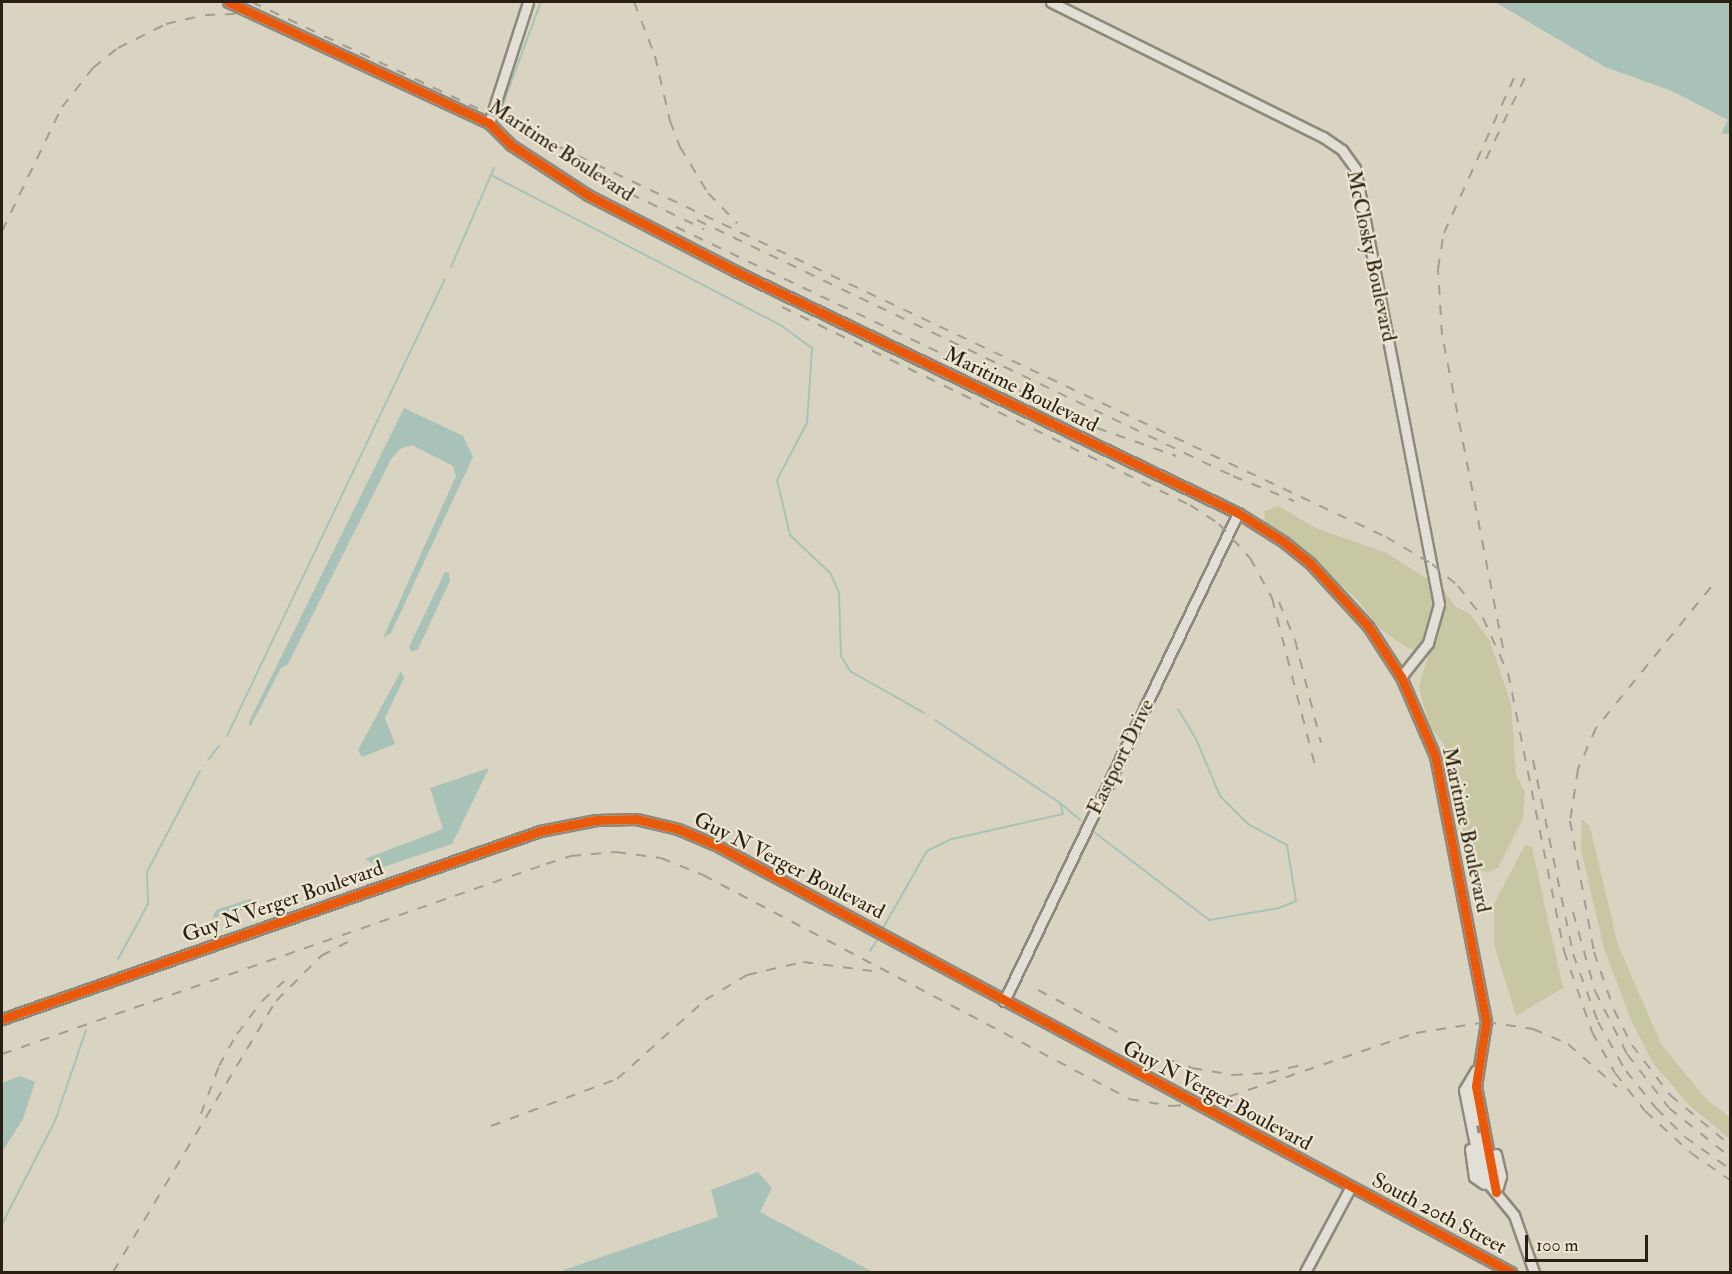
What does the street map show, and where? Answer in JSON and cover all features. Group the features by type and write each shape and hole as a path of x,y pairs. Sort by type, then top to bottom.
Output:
{"street":[{"name":"Maritime Boulevard","path":"228,2 489,123 511,145 588,195 727,267 1238,513 1284,542 1336,588 1368,626 1401,677 1435,756 1448,810 1486,1022 1476,1086 1496,1192"},
{"path":"489,123 528,2"},
{"name":"McClosky Boulevard","path":"1051,2 1323,136 1342,150 1355,168 1439,604 1428,643 1401,677"},
{"name":"Eastport Drive","path":"1004,1001 1238,513"},
{"name":"Guy N Verger Boulevard","path":"2,1019 540,831 613,819 655,823 696,835 1350,1188"},
{"name":"Maritime Boulevard","path":"1478,1067 1464,1090 1481,1175 1514,1215 1534,1272"},
{"path":"1305,1272 1350,1188"},
{"name":"South 20th Street","path":"1350,1188 1511,1272"}],"green space":[{"path":"1278,506 1316,528 1387,553 1443,589 1455,606 1470,614 1490,641 1511,704 1516,776 1525,792 1523,818 1498,868 1488,872 1472,870 1465,858 1462,820 1444,790 1444,745 1430,726 1419,686 1429,654 1408,648 1380,629 1359,602 1320,566 1266,525 1264,511"},
{"path":"1582,819 1590,827 1618,945 1661,1044 1707,1100 1730,1117 1730,1139 1689,1105 1653,1063 1631,1020 1604,948 1581,850"},
{"path":"1525,845 1532,847 1563,988 1516,1016 1494,944 1494,904"}],"shaded area":[{"path":"1495,2 1730,2 1730,134 1721,134 1728,120 1672,91 1605,67"},
{"path":"404,408 463,436 473,457 391,633 383,638 456,476 453,466 412,445 400,449 391,459 288,664 281,668 250,727 249,722"},
{"path":"445,572 449,573 450,581 418,649 412,652 409,647"},
{"path":"401,671 404,678 385,718 395,744 362,757 358,750"},
{"path":"489,768 452,844 380,868 365,859 443,829 430,788"},
{"path":"250,899 255,903 250,908 212,918 216,910"},
{"path":"20,1076 35,1082 23,1119 2,1152 2,1083"},
{"path":"758,1172 772,1188 760,1212 873,1272 558,1272 718,1217 711,1190"}],"waterway":[{"path":"500,112 541,2"},
{"path":"451,267 494,168"},
{"path":"491,175 779,324 812,348 807,423 777,480 790,535 831,574 839,593 841,656 850,671 924,713"},
{"path":"227,736 445,279"},
{"path":"1094,832 1209,920 1279,908 1296,901 1287,845 1248,824 1220,796 1196,739 1178,709"},
{"path":"883,928 927,851 952,839 1063,814 1060,803 935,720"},
{"path":"208,760 219,746"},
{"path":"118,959 148,904 147,872 200,771"},
{"path":"1060,803 1080,820"},
{"path":"870,951 877,940"},
{"path":"2,1224 55,1121 86,1030"}],"railway":[{"path":"252,2 1386,537 1432,564 1458,586 1483,618 1508,673 1564,951 1592,1032 1615,1073 1645,1111 1691,1153 1730,1180"},
{"path":"634,2 655,56 670,121 680,147 708,193 737,223"},
{"path":"2,231 62,107 93,68 118,48 166,24 205,15 240,14 281,22"},
{"path":"1503,648 1442,335 1438,269 1444,233 1517,71"},
{"path":"1486,159 1526,75"},
{"path":"612,185 704,229"},
{"path":"697,220 1239,479"},
{"path":"676,227 1097,428 1176,456"},
{"path":"782,307 1190,505 1219,524 1250,558 1272,598 1316,769"},
{"path":"1233,476 1294,501"},
{"path":"1711,587 1596,728 1578,769 1570,821 1594,952 1614,1010 1632,1045 1670,1095 1730,1145"},
{"path":"1279,602 1295,640 1321,743"},
{"path":"1533,760 1573,954 1598,1022 1626,1071 1656,1108 1685,1137 1730,1169"},
{"path":"2,1054 546,864 571,856 616,852 661,858 703,875 1129,1099 1171,1106 1210,1103 1416,1033 1486,1022 1533,1029 1568,1044 1617,1087"},
{"path":"1573,912 1595,991 1627,1054 1669,1108 1730,1157"},
{"path":"113,1272 276,1001 321,956 353,939"},
{"path":"491,1126 617,1079 705,1000 747,975 803,962 872,971"},
{"path":"201,1114 219,1066 237,1034 262,1001 284,981"},
{"path":"1038,990 1123,1035"},
{"path":"1169,1060 1192,1068 1233,1075 1269,1073 1302,1065"}],"cycle path":[{"path":"228,2 489,123 511,145 588,195 737,272 1238,513 1284,542 1310,563 1368,626 1401,677 1435,756 1486,1022 1476,1086 1496,1192"},
{"path":"2,1019 540,831 596,820 636,819 678,829 714,844 1511,1272"}]}
